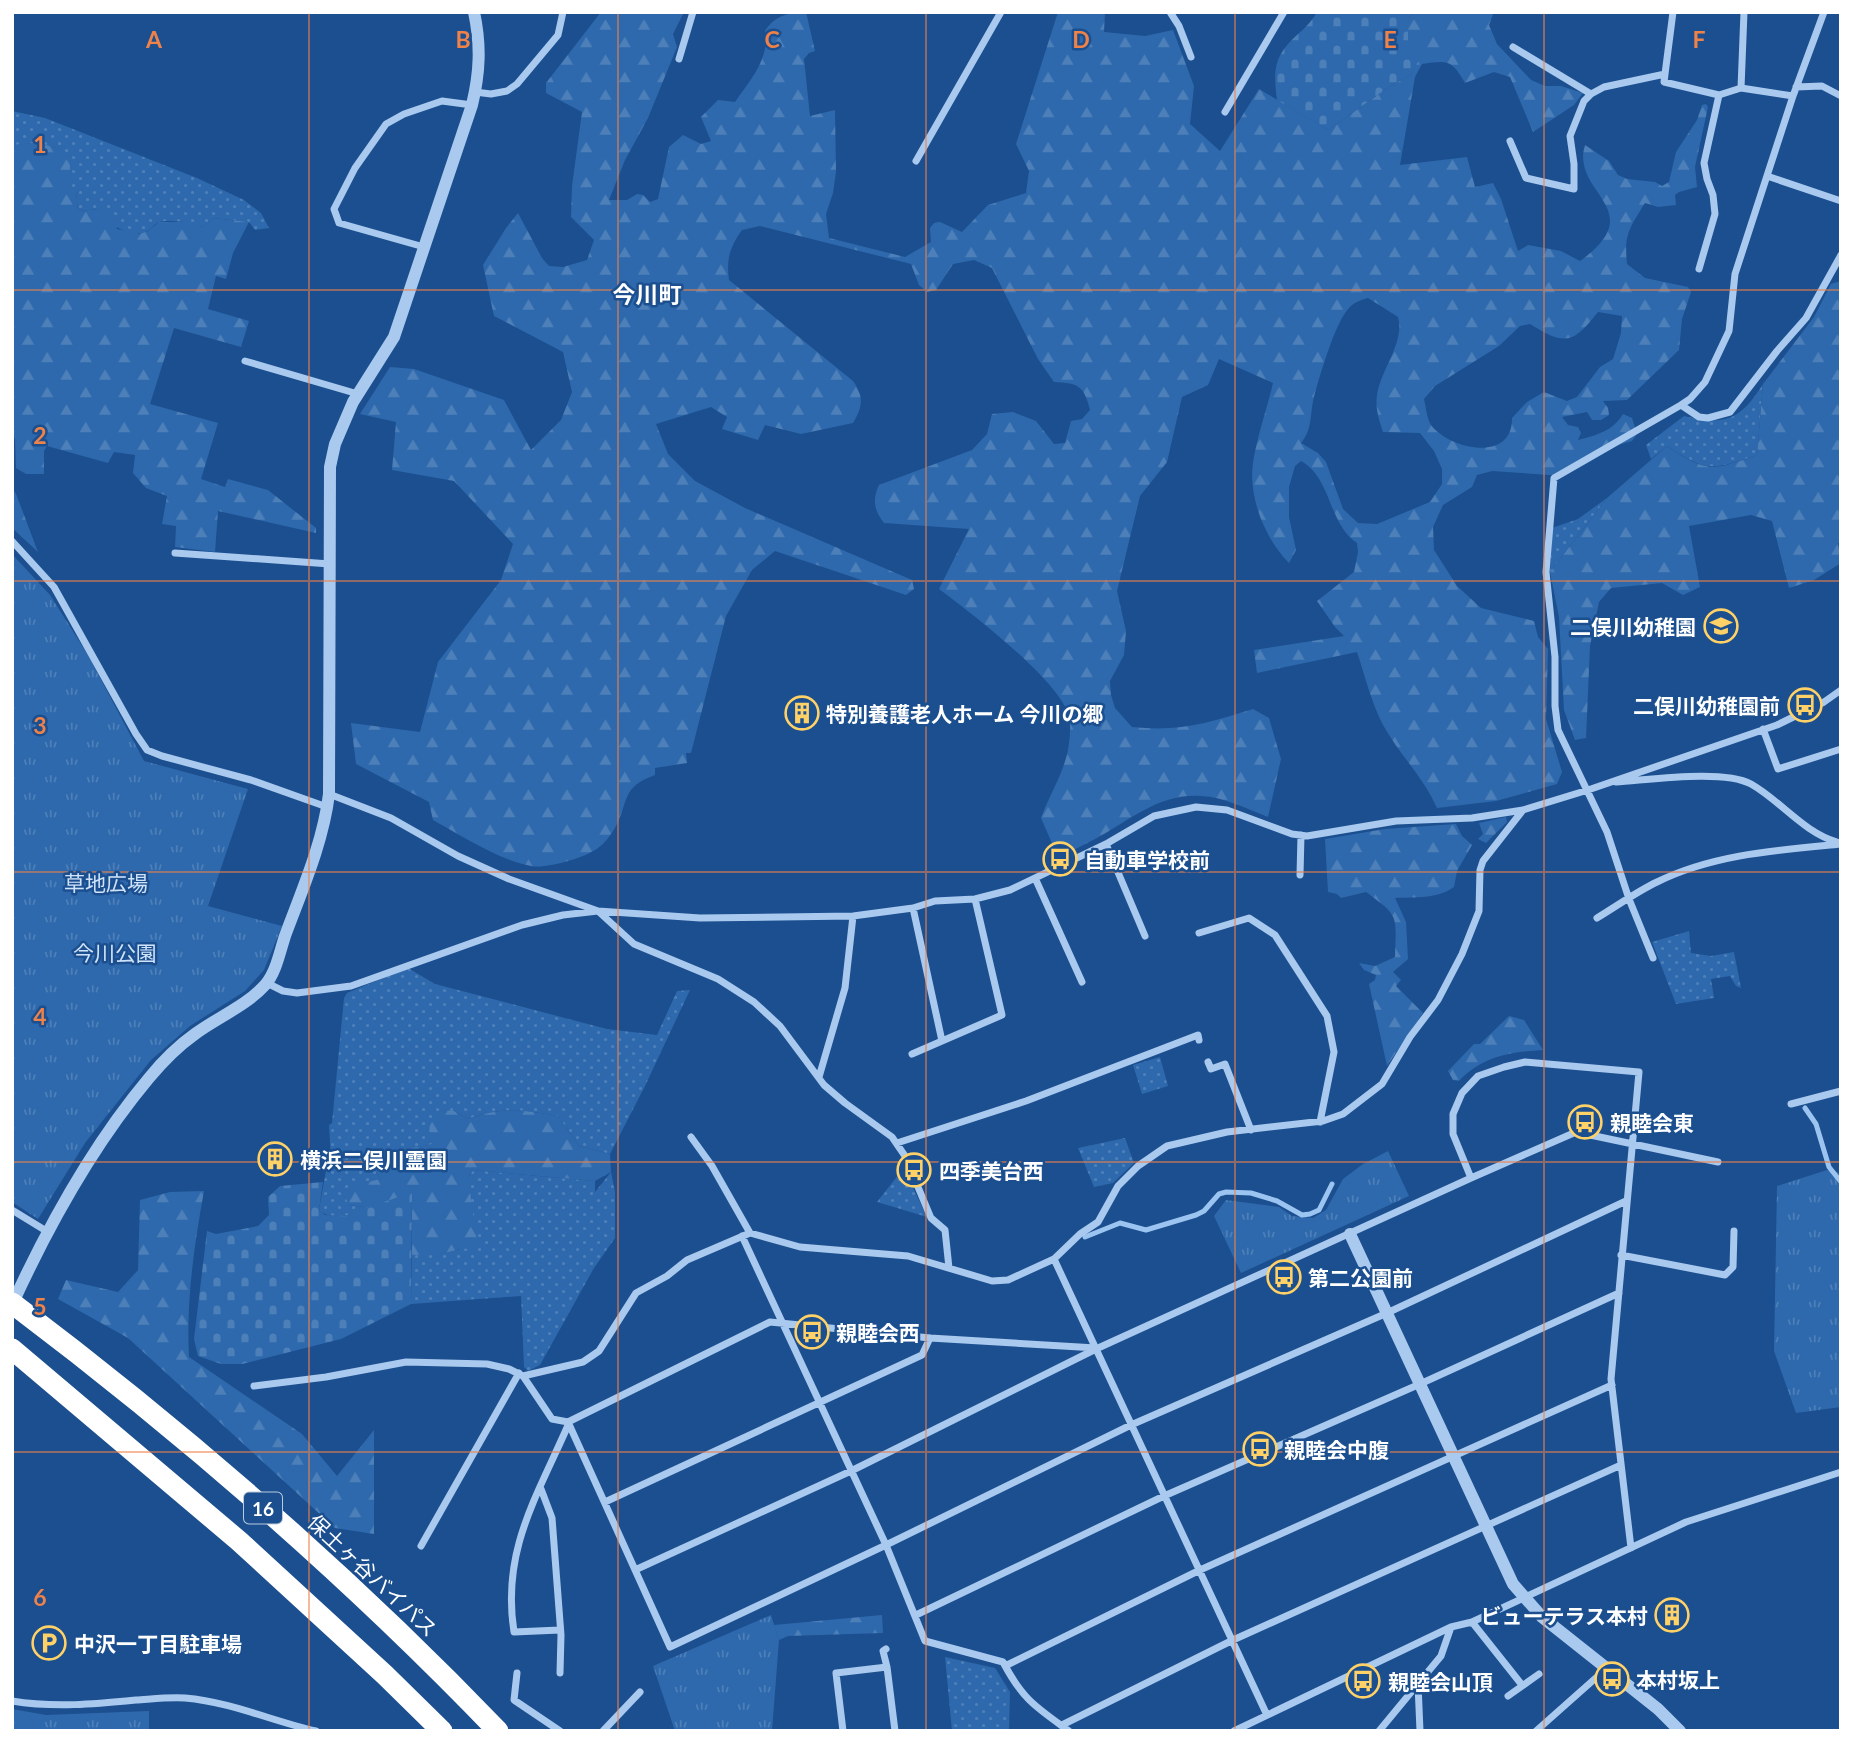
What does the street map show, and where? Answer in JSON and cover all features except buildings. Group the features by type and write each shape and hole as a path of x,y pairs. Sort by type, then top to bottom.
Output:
{"highway":[{"name":"保土ヶ谷バイパス","path":"12,1304 212,1464 302,1542 466,1697 498,1731"},
{"name":"16","path":"12,1349 239,1541 442,1731"}],"street":[{"path":"12,1304 94,1149 149,1078 187,1040 254,995 267,983 321,836 328,800 330,467 335,444 358,394 394,337 472,105 480,66 474,12"},
{"path":"475,92 491,94 507,91 517,83 558,35 563,12"},
{"path":"679,59 693,12"},
{"path":"916,161 1001,12"},
{"path":"1170,12 1179,26 1191,57"},
{"path":"1226,113 1284,12"},
{"path":"1673,12 1664,82 1719,95 1741,88 1793,96"},
{"path":"1741,88 1744,12"},
{"path":"1653,958 1629,899 1607,832 1558,730 1555,657 1546,572 1554,478 1681,405 1705,382 1729,331 1735,274 1796,87 1824,12"},
{"path":"1513,47 1591,94"},
{"path":"1510,141 1526,177 1574,189 1570,136 1584,101 1604,87 1665,74"},
{"path":"1796,87 1822,86 1841,96"},
{"path":"1699,270 1715,214 1704,163 1719,95"},
{"path":"424,247 339,223 334,209 355,168 386,124 404,114 442,101 472,105"},
{"path":"1768,176 1841,201"},
{"path":"1681,405 1699,417 1708,418 1730,412 1806,318 1841,255"},
{"path":"245,361 358,394"},
{"path":"12,541 54,587 136,734 148,750 328,800 403,824 458,856 598,911 634,944 718,979 754,1002 780,1026 819,1077 845,1103 897,1143 931,1218 945,1230 948,1268"},
{"path":"176,553 330,564"},
{"path":"267,983 283,991 297,993 351,986 522,925 563,915 598,911 700,918 853,916 913,908 935,901 975,899 1010,890 1106,844 1154,816 1196,807 1227,810 1301,835 1396,821 1472,818 1523,810 1763,729 1824,702 1841,690"},
{"path":"1763,729 1778,769 1841,749"},
{"path":"1608,783 1672,778 1729,778 1750,783 1807,826 1828,839 1841,843"},
{"path":"254,1386 406,1363 488,1364 521,1374 583,1362 599,1351 636,1293 667,1276 687,1260 746,1235 800,1247 908,1256 992,1281 1008,1280 1054,1259 1080,1234 1098,1222 1118,1186 1138,1166 1167,1146 1227,1132 1320,1122 1343,1114 1382,1084 1410,1037 1438,1000 1462,954 1479,911 1480,870 1483,860 1523,810"},
{"path":"1300,875 1301,835"},
{"path":"1597,918 1657,882 1703,864 1763,851 1841,843"},
{"path":"1106,844 1145,936"},
{"path":"1035,878 1082,982"},
{"path":"912,1054 1002,1015 975,899"},
{"path":"913,908 942,1041"},
{"path":"819,1077 845,988 853,916"},
{"path":"1199,933 1249,918 1275,935 1327,1016 1334,1052 1320,1122"},
{"path":"897,1143 1026,1101 1198,1035 1199,1040"},
{"path":"1208,1062 1211,1069 1225,1064 1251,1130"},
{"path":"1471,1178 1453,1135 1453,1114 1462,1093 1478,1076 1525,1062 1639,1072 1621,1255 1612,1385 1631,1548"},
{"path":"1791,1104 1841,1091"},
{"path":"635,1570 851,1471 1096,1349 1576,1132 1718,1162"},
{"path":"691,1137 712,1166 746,1235 819,1402 886,1545 916,1615 919,1634 926,1641 1003,1662 1030,1703 1069,1731"},
{"path":"569,1422 670,1647 1132,1425 1387,1313 1626,1201"},
{"path":"12,1210 48,1233"},
{"path":"1621,1255 1725,1275 1733,1267 1734,1231"},
{"path":"1350,1234 1513,1584 1542,1617 1658,1709 1680,1731"},
{"path":"1054,1259 1266,1713"},
{"path":"916,1615 1164,1496 1619,1293"},
{"path":"521,1374 552,1419 569,1422 770,1322 930,1338 1096,1349"},
{"path":"605,1502 922,1355 930,1338"},
{"path":"421,1546 521,1374"},
{"path":"1005,1666 1200,1570 1612,1385"},
{"path":"560,1630 514,1632 511,1581 529,1509 541,1489 569,1422"},
{"path":"1062,1725 1233,1640 1621,1465"},
{"path":"1234,1731 1266,1713 1451,1627 1472,1622 1686,1522 1841,1472"},
{"path":"541,1489 552,1518 560,1630 559,1674"},
{"path":"1472,1622 1522,1685"},
{"path":"1379,1731 1441,1656 1451,1627"},
{"path":"518,1632 518,1641"},
{"path":"886,1649 883,1651 895,1731"},
{"path":"844,1731 836,1673 887,1667"},
{"path":"1536,1731 1607,1668"},
{"path":"517,1673 514,1700 560,1731"},
{"path":"1508,1696 1539,1674"},
{"path":"1418,1684 1420,1731"},
{"path":"603,1731 640,1692"},
{"path":"12,1701 36,1706 182,1698 246,1709 316,1731"}],"green space":[{"path":"601,12 684,12 673,34 677,47 648,118 625,160 609,200 627,200 637,194 643,195 650,202 658,199 669,147 683,135 701,144 711,141 701,117 718,100 735,102 762,60 765,31 777,18 806,12 815,51 804,59 810,116 835,110 836,172 826,214 829,238 905,257 931,242 930,228 934,223 940,222 962,232 988,205 1026,193 1029,171 1016,144 1058,12 1105,12 1104,32 1145,36 1173,30 1194,86 1190,124 1220,151 1259,89 1328,130 1411,74 1418,60 1408,41 1408,18 1415,12 1494,12 1489,25 1497,44 1531,80 1545,86 1561,86 1583,93 1574,105 1533,132 1510,77 1494,72 1465,83 1448,63 1422,64 1415,77 1400,165 1467,157 1475,187 1493,183 1518,251 1528,245 1561,251 1580,261 1600,243 1609,228 1609,214 1583,162 1585,145 1609,161 1618,175 1627,179 1655,182 1662,186 1669,182 1676,152 1697,120 1702,105 1706,104 1708,107 1695,167 1697,187 1675,195 1676,205 1658,207 1645,203 1631,226 1626,245 1627,264 1645,278 1688,287 1691,292 1682,319 1679,350 1627,400 1603,401 1609,415 1601,420 1592,420 1587,412 1562,417 1568,425 1578,427 1581,433 1578,440 1609,428 1623,414 1632,418 1637,434 1632,441 1618,445 1564,476 1492,471 1477,475 1472,487 1443,505 1433,527 1434,550 1457,586 1481,608 1534,621 1538,637 1548,649 1546,719 1562,772 1557,784 1496,801 1437,808 1383,725 1357,652 1257,673 1254,650 1344,636 1317,601 1354,572 1357,543 1340,525 1319,478 1301,461 1295,466 1289,487 1289,517 1296,550 1289,563 1280,553 1260,517 1252,476 1257,443 1273,383 1219,359 1208,385 1182,397 1167,462 1140,496 1117,591 1126,631 1124,655 1110,681 1111,695 1115,708 1132,727 1194,725 1253,709 1269,718 1281,759 1268,817 1218,799 1186,796 1146,809 1058,857 1041,818 1061,772 1070,737 1069,716 1062,701 1032,666 939,589 969,529 884,523 876,509 875,495 879,485 972,450 987,434 992,414 1013,412 1036,421 1054,444 1065,443 1071,421 1082,419 1090,410 1083,391 1069,383 1054,382 1038,359 992,268 974,260 953,264 936,290 927,292 919,285 911,264 760,226 742,230 734,242 728,266 729,280 853,381 861,402 859,412 853,423 801,434 765,425 758,440 722,429 727,417 711,407 656,424 668,454 695,481 745,508 912,580 914,589 906,595 775,551 752,570 726,616 691,753 686,753 687,763 655,768 655,775 636,785 628,796 613,831 603,844 592,852 555,864 531,866 494,853 433,820 429,802 356,764 351,723 420,732 438,662 501,580 513,544 454,481 392,470 396,422 360,414 390,367 414,369 504,400 531,450 561,420 572,392 563,352 494,316 483,265 518,213 549,266 563,267 587,260 594,240 571,217 572,186 582,112 546,93 546,83","holes":["1368,298 1398,317 1398,337 1377,395 1377,409 1383,432 1420,433 1434,451 1442,469 1442,484 1430,502 1377,524 1358,523 1343,509 1326,462 1318,453 1301,443 1309,428 1313,401 1338,326 1351,306","1598,312 1622,316 1621,333 1613,359 1600,367 1577,397 1567,401 1544,392 1527,402 1512,418 1510,432 1502,442 1492,447 1465,446 1440,434 1431,425 1424,399 1435,386 1499,346 1520,326 1530,324 1552,336 1568,338 1582,330"]},
{"path":"1317,12 1415,12 1408,18 1408,40 1419,60 1411,74 1328,130 1277,100 1276,71 1280,56"},
{"path":"12,111 45,118 197,178 244,200 261,213 269,228 255,230 249,222 213,218 204,227 164,221 138,234 113,224 99,209 78,211 76,191 70,188 70,156 57,148 42,144 12,146"},
{"path":"23,143 42,144 70,155 70,188 76,190 78,211 99,209 112,213 117,229 139,234 159,222 192,222 203,227 213,218 249,222 233,253 226,279 216,276 208,309 249,321 241,347 174,328 150,404 218,423 201,479 225,487 228,479 268,490 316,528 316,533 218,511 215,552 175,547 176,526 162,524 167,496 146,488 133,473 135,455 114,452 108,463 47,446 44,451 44,474 26,474 16,468 15,439 12,435 12,146"},
{"path":"1841,281 1841,542 1838,543 1841,563 1814,580 1789,588 1772,521 1751,515 1689,526 1700,587 1683,595 1662,583 1611,588 1599,602 1590,646 1586,738 1575,740 1564,710 1559,617 1550,572 1607,498 1667,446 1692,461 1710,467 1757,455 1763,384 1814,317 1831,284"},
{"path":"1763,384 1757,455 1730,464 1710,466 1692,461 1667,446 1651,459 1646,445 1684,416 1711,420 1731,417 1747,406"},
{"path":"12,487 16,494 38,552 12,528"},
{"path":"1607,498 1550,572 1552,528 1578,519"},
{"name":"今川公園","path":"12,554 50,595 88,655 144,761 248,789 208,906 282,926 264,970 245,991 190,1026 151,1060 85,1143 38,1219 12,1202"},
{"path":"1506,817 1507,822 1486,843 1478,839 1483,834 1479,823"},
{"path":"1456,824 1462,836 1472,845 1457,871 1454,887 1433,895 1395,898 1406,922 1408,959 1393,972 1401,980 1396,986 1423,1013 1387,1066 1369,984 1375,980 1376,975 1364,970 1359,963 1375,966 1395,957 1394,918 1366,892 1341,898 1328,892 1325,839 1385,829"},
{"path":"1689,931 1691,953 1711,956 1734,952 1741,988 1736,986 1730,976 1711,979 1714,998 1676,1004 1652,942"},
{"path":"408,968 435,984 607,1029 657,1035 677,991 690,990 610,1154 579,1146 558,1116 513,1110 492,1112 468,1119 454,1111 434,1144 373,1156 372,1164 380,1179 348,1205 373,1208 345,1216 331,1216 319,1210 328,1159 331,1159 329,1125 332,1123 344,998 347,993"},
{"path":"1509,1016 1524,1020 1543,1050 1498,1057 1478,1066 1459,1081 1453,1080 1448,1071 1474,1044 1480,1044"},
{"path":"1160,1057 1168,1086 1142,1094 1133,1065"},
{"path":"440,1110 454,1111 468,1119 492,1112 513,1110 558,1116 579,1146 610,1154 611,1172 595,1181 473,1170 468,1178 478,1248 436,1255 412,1255 412,1193 373,1208 348,1205 343,1189 380,1179 372,1164 372,1156 433,1144 429,1125"},
{"path":"1125,1138 1134,1163 1113,1183 1094,1187 1078,1148"},
{"path":"1388,1151 1409,1196 1241,1273 1214,1216 1226,1200 1279,1207 1292,1216 1313,1218 1326,1210 1343,1179 1363,1164"},
{"path":"901,1163 927,1217 877,1202 899,1174"},
{"path":"473,1170 595,1181 595,1192 611,1172 615,1192 615,1238 594,1268 540,1365 528,1371 524,1367 521,1296 411,1304 412,1255 435,1255 461,1249 468,1178"},
{"path":"1827,1170 1841,1173 1841,1407 1796,1413 1774,1351 1777,1186"},
{"path":"323,1182 319,1210 325,1215 345,1216 412,1192 411,1304 341,1339 242,1364 221,1364 198,1356 194,1339 207,1231 216,1234 258,1226 269,1215 268,1197 280,1186"},
{"path":"204,1191 192,1274 189,1357 302,1434 337,1476 374,1430 374,1534 335,1528 128,1338 58,1299 66,1280 118,1292 138,1270 140,1200 170,1192"},
{"path":"771,1615 779,1640 772,1731 675,1731 653,1666"},
{"path":"882,1615 883,1633 788,1636 779,1640 774,1625"},
{"path":"945,1657 995,1668 1010,1692 1009,1731 952,1731"},
{"path":"12,1709 46,1715 149,1711 149,1731 12,1731"}],"waterway":[{"path":"1805,1108 1816,1124 1829,1167 1841,1182"},
{"path":"1085,1237 1120,1223 1146,1230 1196,1215 1204,1211 1219,1194 1226,1192 1251,1193 1277,1201 1302,1215 1310,1214 1319,1210 1332,1184"}],"place":[{"name":"二俣川幼稚園","path":"1721,626"},
{"name":"二俣川幼稚園前","path":"1805,705"},
{"name":"特別養護老人ホーム 今川の郷","path":"802,713"},
{"name":"自動車学校前","path":"1060,859"},
{"name":"親睦会東","path":"1585,1122"},
{"name":"横浜二俣川霊園","path":"275,1159"},
{"name":"四季美台西","path":"914,1170"},
{"name":"第二公園前","path":"1284,1277"},
{"name":"親睦会西","path":"812,1332"},
{"name":"親睦会中腹","path":"1260,1449"},
{"name":"ビューテラス本村","path":"1672,1615"},
{"name":"中沢一丁目駐車場","path":"49,1643"},
{"name":"本村坂上","path":"1612,1679"},
{"name":"親睦会山頂","path":"1363,1681"}],"district":[{"name":"今川町","path":"647,294"}],"park label":[{"name":"草地広場","path":"106,882"}]}
